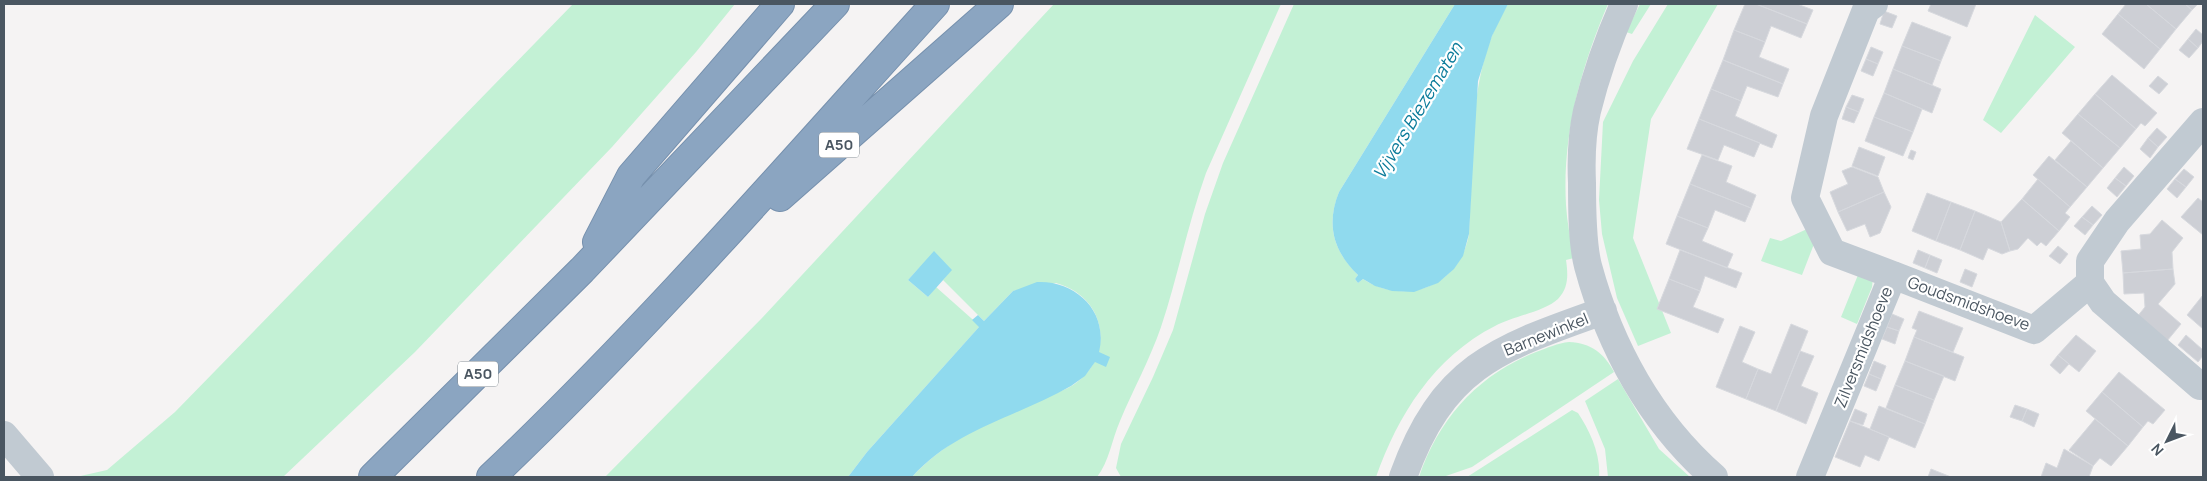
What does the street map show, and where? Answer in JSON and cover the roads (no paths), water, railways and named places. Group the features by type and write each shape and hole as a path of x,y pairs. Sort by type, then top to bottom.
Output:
{"highway":[{"name":"A50","path":"582,270 631,176 780,4"},
{"name":"A50","path":"373,477 582,270 835,4"},
{"name":"A50","path":"492,477 551,420 679,285 935,4"},
{"name":"A50","path":"679,285 999,4"}],"street":[{"path":"1624,4 1606,47 1586,113 1582,166 1582,204 1588,264 1603,311 1627,368 1639,389 1669,431 1714,477"},
{"name":"Zilversmidshoeve","path":"1810,477 1893,275 1832,252 1805,198 1824,116 1866,10 1874,4"},
{"path":"2200,386 2103,302 2090,283 2090,261 2117,221 2203,122"},
{"name":"Goudsmidshoeve","path":"1893,275 2034,330 2090,283"},
{"name":"Barnewinkel","path":"1403,477 1424,427 1438,405 1462,379 1494,355 1513,345 1603,311"},
{"path":"4,435 40,477"}],"water":[{"name":"Vijvers Biezematen","path":"1455,4 1508,4 1492,36 1478,81 1469,234 1463,256 1454,269 1438,283 1414,292 1392,291 1375,286 1363,279 1358,283 1355,279 1358,275 1349,266 1334,236 1333,215 1339,192"},
{"path":"934,251 952,270 928,297 908,280"},
{"path":"1037,282 1065,286 1086,301 1094,312 1099,324 1101,337 1099,352 1110,357 1106,367 1095,362 1085,376 1071,386 967,435 947,447 912,477 848,477 867,452 979,327 972,320 978,315 984,321 1013,291"}]}
